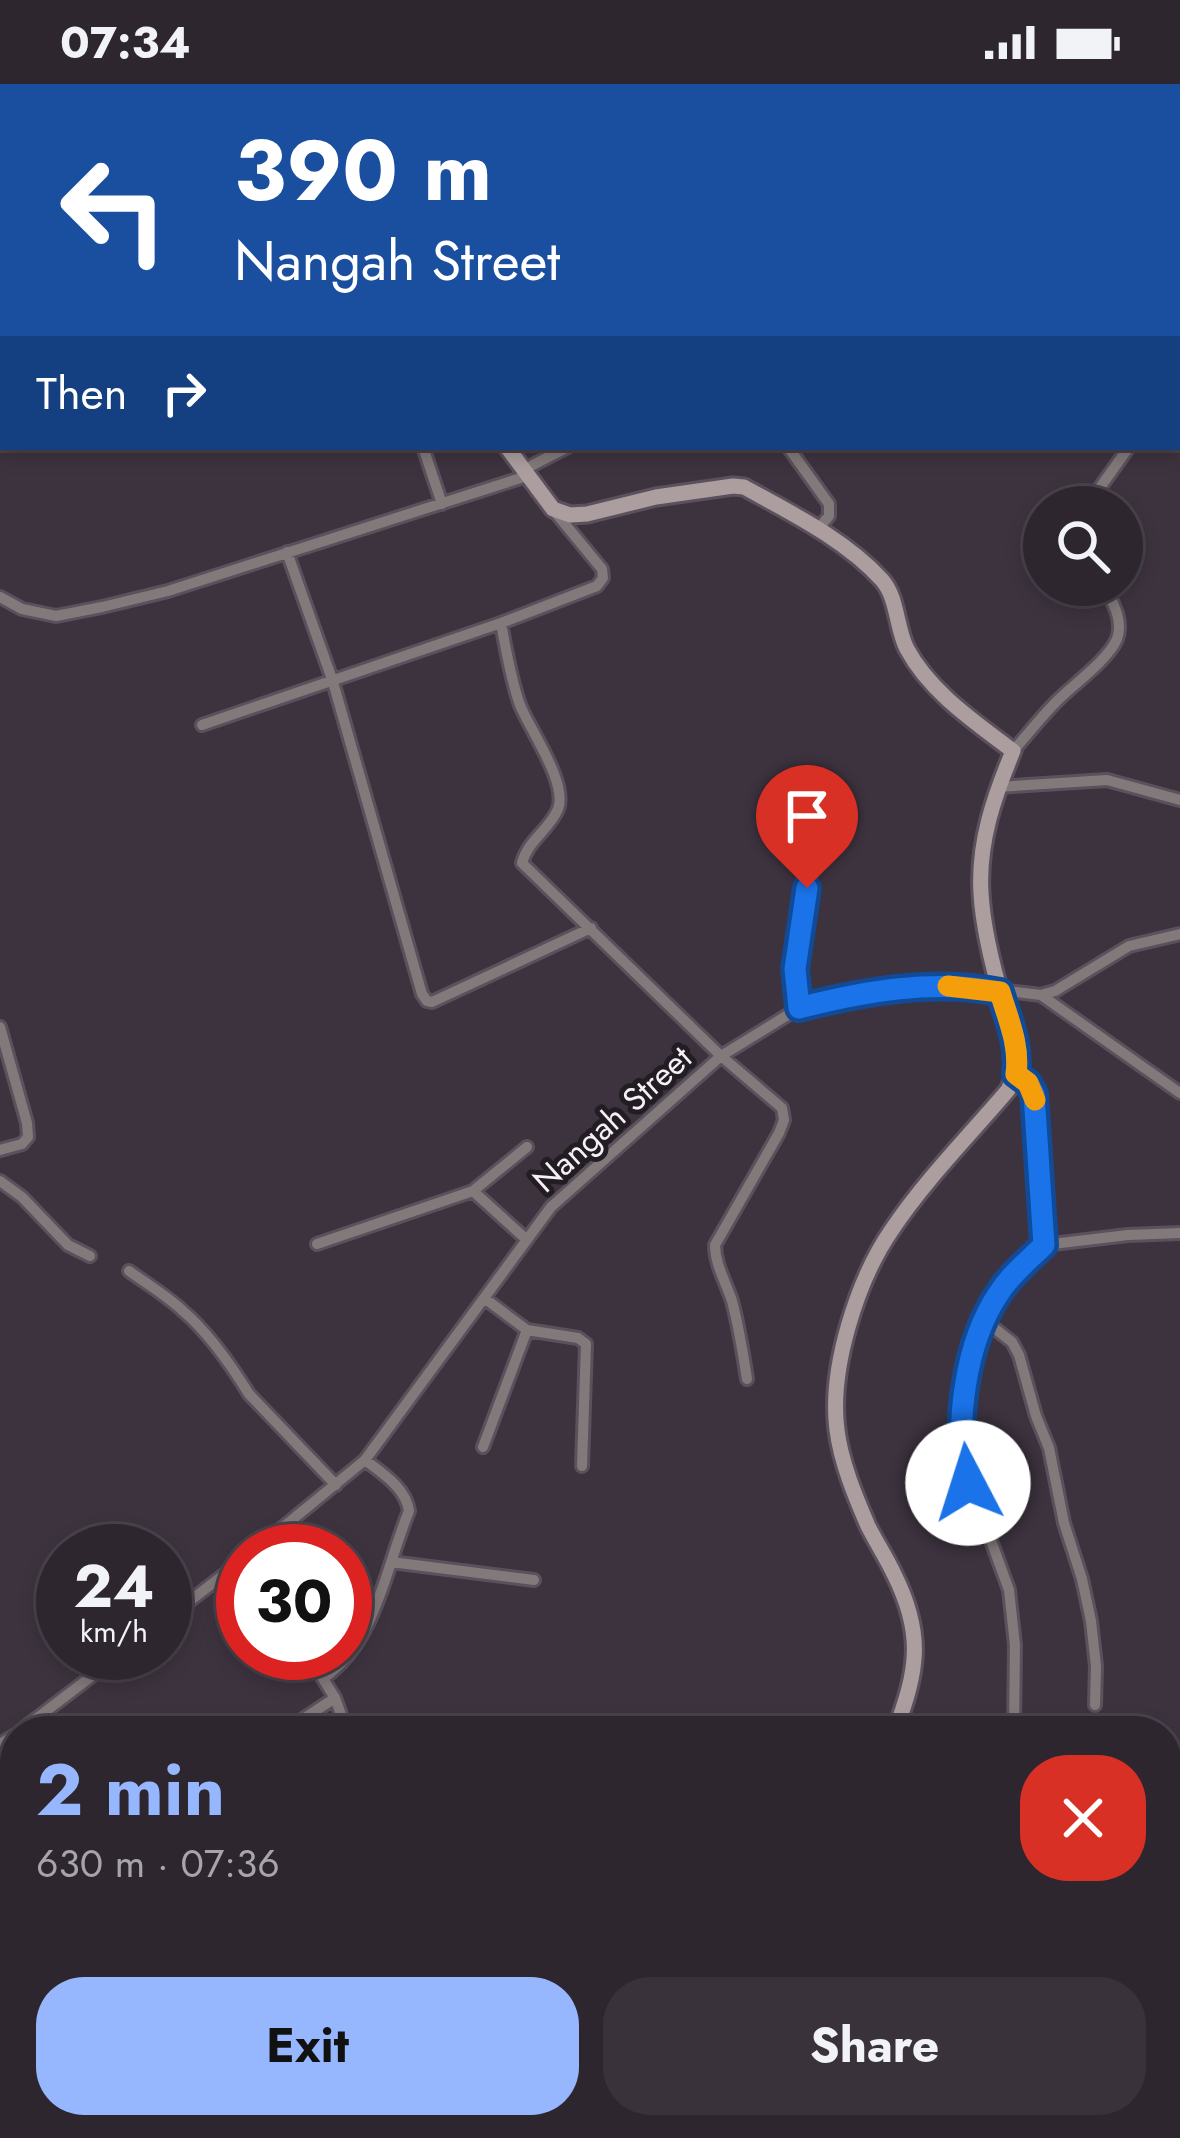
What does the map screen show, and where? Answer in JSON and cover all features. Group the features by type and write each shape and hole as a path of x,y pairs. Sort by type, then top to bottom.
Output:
{"street":[{"path":"424,450 442,504"},
{"path":"202,725 597,586 602,569 509,450"},
{"path":"0,597 22,609 56,616 168,590 442,504 525,473 563,450"},
{"path":"790,450 830,503 829,516 819,528"},
{"path":"1101,486 1127,450"},
{"path":"554,509 587,514 656,496 744,488 819,528 880,579 889,590 903,642 931,682 1013,751"},
{"path":"287,552 333,682 427,1001 591,928"},
{"path":"900,1716 914,1673 914,1625 907,1600 856,1498 837,1434 840,1366 868,1270 890,1233 1008,1090 1016,1074 1016,1041 1000,992 981,893 986,828 1013,751 1117,638 1115,606"},
{"path":"501,623 520,704 559,793 559,808 525,851 522,863 721,1057 782,1108 784,1120 716,1245 747,1379"},
{"path":"998,787 1107,780 1180,800"},
{"path":"799,1008 795,969 819,812"},
{"path":"1041,995 1129,946 1180,934"},
{"name":"Nangah Street","path":"288,1524 365,1460 561,1197 721,1057 799,1008 877,991 967,986 1041,995"},
{"path":"1041,995 1180,1094"},
{"path":"0,1027 28,1123 28,1137 22,1144 0,1150"},
{"path":"1016,1074 1028,1083 1037,1112 1044,1245"},
{"path":"316,1244 473,1191 527,1147"},
{"path":"0,1180 68,1245 90,1256"},
{"path":"473,1191 526,1240"},
{"path":"1014,1716 1016,1645 1010,1590 963,1464 964,1385 984,1320 1000,1290 1044,1245 1180,1233"},
{"path":"129,1271 182,1309 248,1394 336,1485"},
{"path":"484,1298 527,1330 578,1337 586,1344 582,1466"},
{"path":"984,1320 1012,1342 1019,1355 1049,1448 1091,1621 1095,1705"},
{"path":"483,1447 527,1330"},
{"path":"365,1460 407,1499 409,1511 372,1613"},
{"path":"391,1562 534,1580"},
{"path":"192,1600 216,1582"},
{"path":"41,1716 87,1680"},
{"path":"324,1680 341,1716"},
{"path":"308,1716 334,1698"}],"slow traffic":[{"path":"948,986 1000,992 1016,1041 1016,1074 1028,1083 1035,1100"}],"route":[{"path":"807,888 795,969 799,1008 924,986 1000,992 1016,1041 1016,1074 1034,1094 1044,1245 1000,1290 984,1320 964,1385 963,1464 968,1483"}]}
